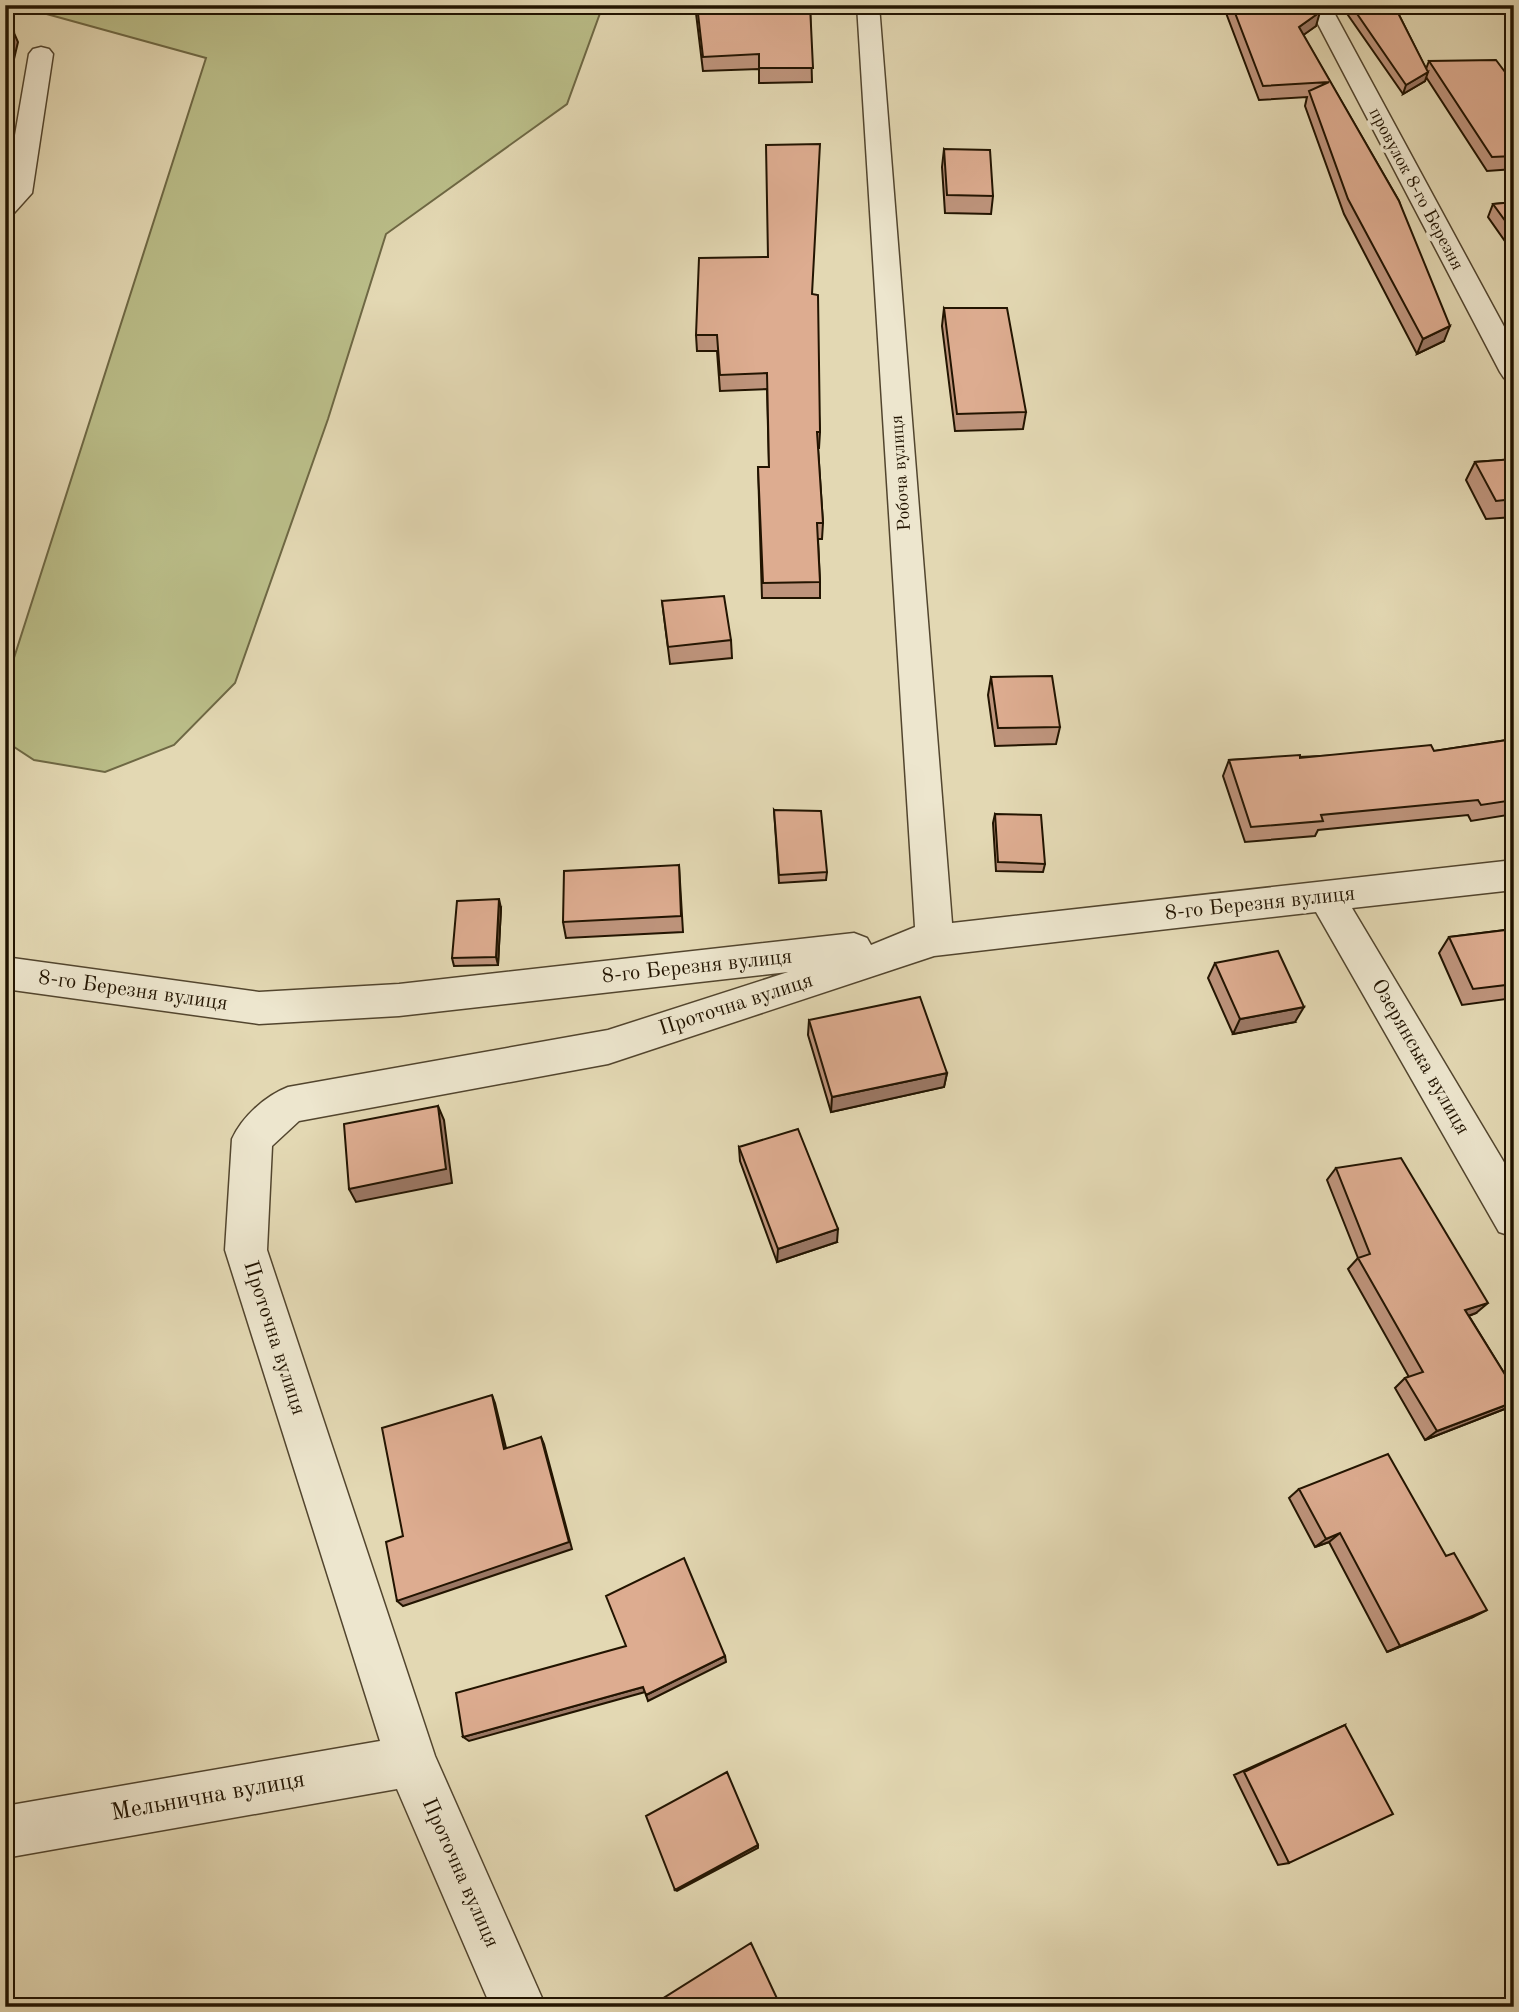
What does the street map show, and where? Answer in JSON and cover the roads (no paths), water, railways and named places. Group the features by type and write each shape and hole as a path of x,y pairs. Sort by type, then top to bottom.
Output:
{"street":[{"name":"Робоча вулиця","path":"868,5 935,940"},
{"name":"провулок 8-го Березня","path":"1319,5 1514,372"},
{"path":"5,208 19,193 41,54"},
{"name":"8-го Березня вулиця","path":"5,974 260,1008 399,1000 1514,875"},
{"name":"Озерянська вулиця","path":"1326,897 1514,1219"},
{"name":"Проточна вулиця","path":"519,2007 411,1761 246,1250 252,1139 288,1105 608,1047 935,940"},
{"name":"Мельнична вулиця","path":"5,1832 411,1761"}]}
